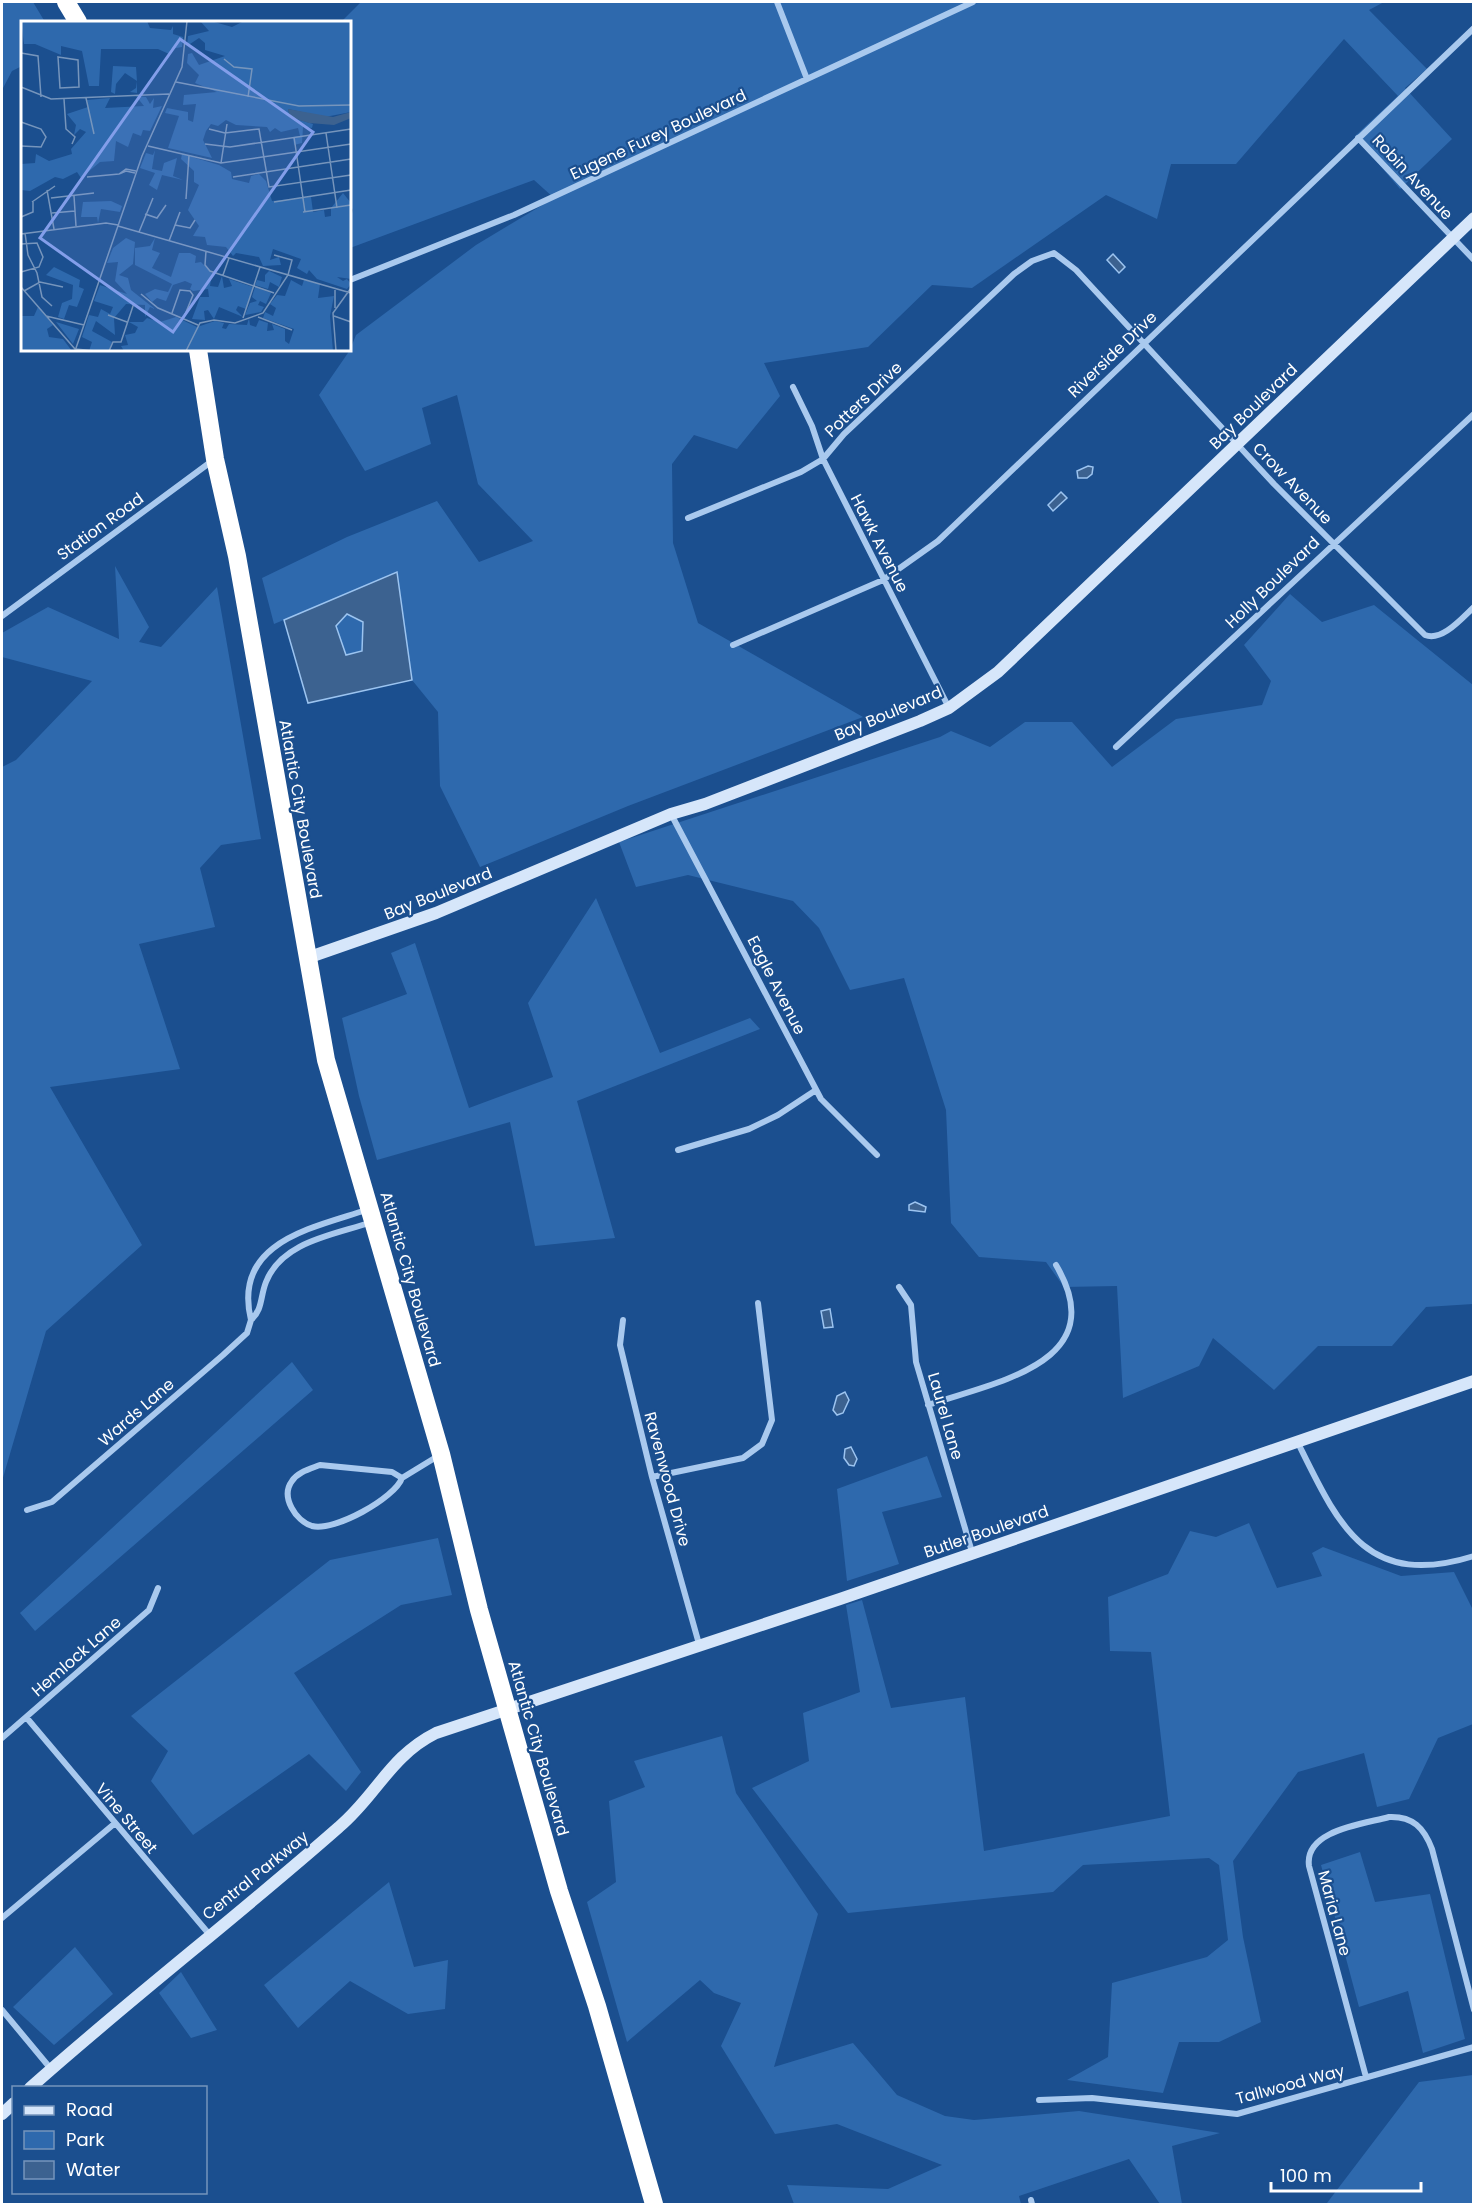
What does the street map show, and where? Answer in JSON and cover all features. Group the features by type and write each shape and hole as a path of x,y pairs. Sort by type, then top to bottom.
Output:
{"highway":[{"path":"66,2 77,21"},
{"name":"Atlantic City Boulevard","path":"198,351 215,459 237,556 306,958 326,1060 441,1454 479,1610 559,1891 597,2006 654,2205"}],"street":[{"path":"777,2 807,80"},
{"name":"Eugene Furey Boulevard","path":"351,280 514,214 973,2"},
{"name":"Riverside Drive","path":"733,645 883,580 938,541 1473,28"},
{"name":"Robin Avenue","path":"1358,138 1473,260"},
{"name":"Bay Boulevard","path":"306,958 436,913 671,814 705,804 949,708 998,672 1473,218"},
{"name":"Crow Avenue","path":"1032,261 1048,253 1060,256 1076,270 1237,445 1408,621 1425,635 1434,637 1447,630 1473,607"},
{"name":"Potters Drive","path":"688,518 801,472 823,459 853,426 1014,274 1032,261"},
{"name":"Hawk Avenue","path":"793,387 812,426 823,459 949,708"},
{"name":"Holly Boulevard","path":"1116,747 1332,543 1412,473 1473,414"},
{"name":"Station Road","path":"2,616 215,459"},
{"name":"Eagle Avenue","path":"671,814 703,870 816,1090 832,1111 877,1155"},
{"path":"678,1150 749,1129 778,1115 816,1090"},
{"path":"251,1320 247,1305 252,1280 261,1262 273,1247 289,1236 372,1216"},
{"name":"Wards Lane","path":"27,1510 52,1502 247,1333 251,1320 260,1312 266,1283 274,1268 293,1250 372,1216"},
{"path":"928,1405 1022,1373 1058,1351 1067,1339 1071,1312 1064,1279 1056,1265"},
{"name":"Laurel Lane","path":"899,1287 911,1305 916,1362 972,1552"},
{"path":"652,1477 743,1458 762,1443 772,1419 758,1303"},
{"name":"Ravenwood Drive","path":"624,1320 620,1344 652,1477 699,1644"},
{"name":"Butler Boulevard","path":"507,1709 1473,1381"},
{"path":"1297,1441 1325,1499 1344,1528 1364,1548 1408,1564 1434,1566 1473,1556"},
{"path":"402,1478 392,1472 320,1465 303,1471 292,1481 289,1500 303,1522 314,1527 329,1525 391,1495 402,1478 441,1454"},
{"name":"Hemlock Lane","path":"2,1738 149,1611 158,1588"},
{"name":"Central Parkway","path":"32,2086 209,1934 342,1825 396,1761 417,1742 507,1709"},
{"name":"Vine Street","path":"26,1717 209,1934"},
{"name":"Maria Lane","path":"1366,2077 1309,1866 1308,1858 1311,1849 1326,1834 1389,1816 1399,1816 1420,1826 1432,1850 1473,2010"},
{"path":"2,1918 114,1824"},
{"path":"2,2010 51,2069"},
{"name":"Tallwood Way","path":"1039,2100 1092,2098 1237,2114 1473,2047"}],"green space":[{"path":"2,2 33,2 44,21 21,21 21,66 12,71 2,90"},
{"path":"361,2 1384,2 1369,10 1427,69 1405,88 1452,139 1400,189 1355,136 1398,96 1344,39 1236,164 1171,164 1157,219 1106,195 972,288 932,285 868,347 764,363 780,396 737,449 694,435 672,464 673,543 698,623 863,717 628,806 480,867 440,786 438,712 412,680 397,573 274,624 262,578 347,537 437,501 479,562 533,541 478,484 457,395 422,408 431,444 365,471 319,395 351,351 356,335 476,245 554,198 534,180 351,248 353,210 351,206 351,21 342,21"},
{"path":"115,566 149,627 139,642 161,647 217,587 261,839 221,845 200,868 215,927 139,944 180,1069 50,1087 142,1245 46,1331 2,1481 2,767 16,760 92,681 2,657 2,633 48,607 119,639"},
{"path":"1290,594 1322,622 1374,605 1473,685 1473,1304 1426,1307 1392,1346 1318,1346 1274,1390 1213,1338 1199,1366 1123,1398 1117,1286 1064,1287 1046,1262 979,1257 951,1223 946,1110 904,978 850,990 819,928 793,901 688,875 636,887 619,842 940,737 951,731 990,747 1025,722 1072,722 1112,767 1176,719 1262,705 1271,681 1244,645"},
{"path":"347,614 363,622 362,651 346,656 336,626"},
{"path":"596,898 660,1053 750,1018 760,1029 577,1101 615,1238 535,1246 510,1122 377,1160 359,1096 342,1018 407,994 391,953 415,943 469,1108 553,1077 528,1003"},
{"path":"292,1362 313,1390 35,1631 20,1613"},
{"path":"927,1456 942,1497 882,1512 899,1564 847,1581 837,1489"},
{"path":"1249,1523 1277,1588 1322,1576 1312,1553 1323,1547 1401,1576 1454,1572 1473,1610 1473,1724 1438,1738 1409,1799 1377,1807 1364,1753 1298,1772 1233,1861 1243,1937 1261,2022 1219,2042 1179,2042 1163,2093 1067,2080 1108,2057 1112,1983 1207,1957 1228,1940 1219,1865 1209,1858 1083,1865 1053,1892 848,1913 752,1788 809,1761 803,1713 860,1692 846,1605 862,1600 891,1708 965,1697 984,1851 1170,1816 1151,1652 1110,1651 1108,1597 1168,1574 1190,1531 1216,1537"},
{"path":"438,1538 452,1595 401,1605 294,1673 361,1772 346,1791 309,1754 193,1835 151,1781 168,1751 131,1716 330,1560"},
{"path":"722,1736 736,1793 818,1914 774,2067 853,2043 897,2095 945,2116 974,2120 1079,2111 1220,2133 1172,2146 1182,2204 1160,2204 1129,2159 1019,2196 1021,2204 794,2204 787,2185 888,2189 942,2165 837,2124 775,2134 721,2046 741,2003 714,1993 700,1980 627,2042 587,1902 616,1882 609,1801 645,1787 634,1761"},
{"path":"1360,1852 1375,1902 1430,1894 1465,2039 1423,2053 1408,1991 1359,2007 1321,1865"},
{"path":"389,1882 414,1967 448,1960 445,2009 408,2014 350,1981 298,2028 264,1985"},
{"path":"75,1947 113,1994 54,2045 13,2007"},
{"path":"181,1972 217,2030 191,2038 159,1993"},
{"path":"1473,2075 1473,2204 1321,2204 1327,2203 1419,2082"}],"water":[{"path":"1113,254 1125,267 1119,273 1107,260"},
{"path":"1088,466 1093,467 1092,474 1087,478 1078,478 1077,471"},
{"path":"1061,492 1067,498 1053,511 1048,505"},
{"path":"397,572 412,680 308,703 284,620","holes":["347,614 363,622 362,651 346,655 336,626"]},
{"path":"915,1202 926,1207 925,1212 909,1210 909,1205"},
{"path":"830,1309 833,1327 824,1328 821,1311"},
{"path":"845,1392 849,1400 843,1413 837,1415 833,1410 837,1396"},
{"path":"851,1447 857,1459 854,1466 849,1465 844,1458 845,1449"}]}
